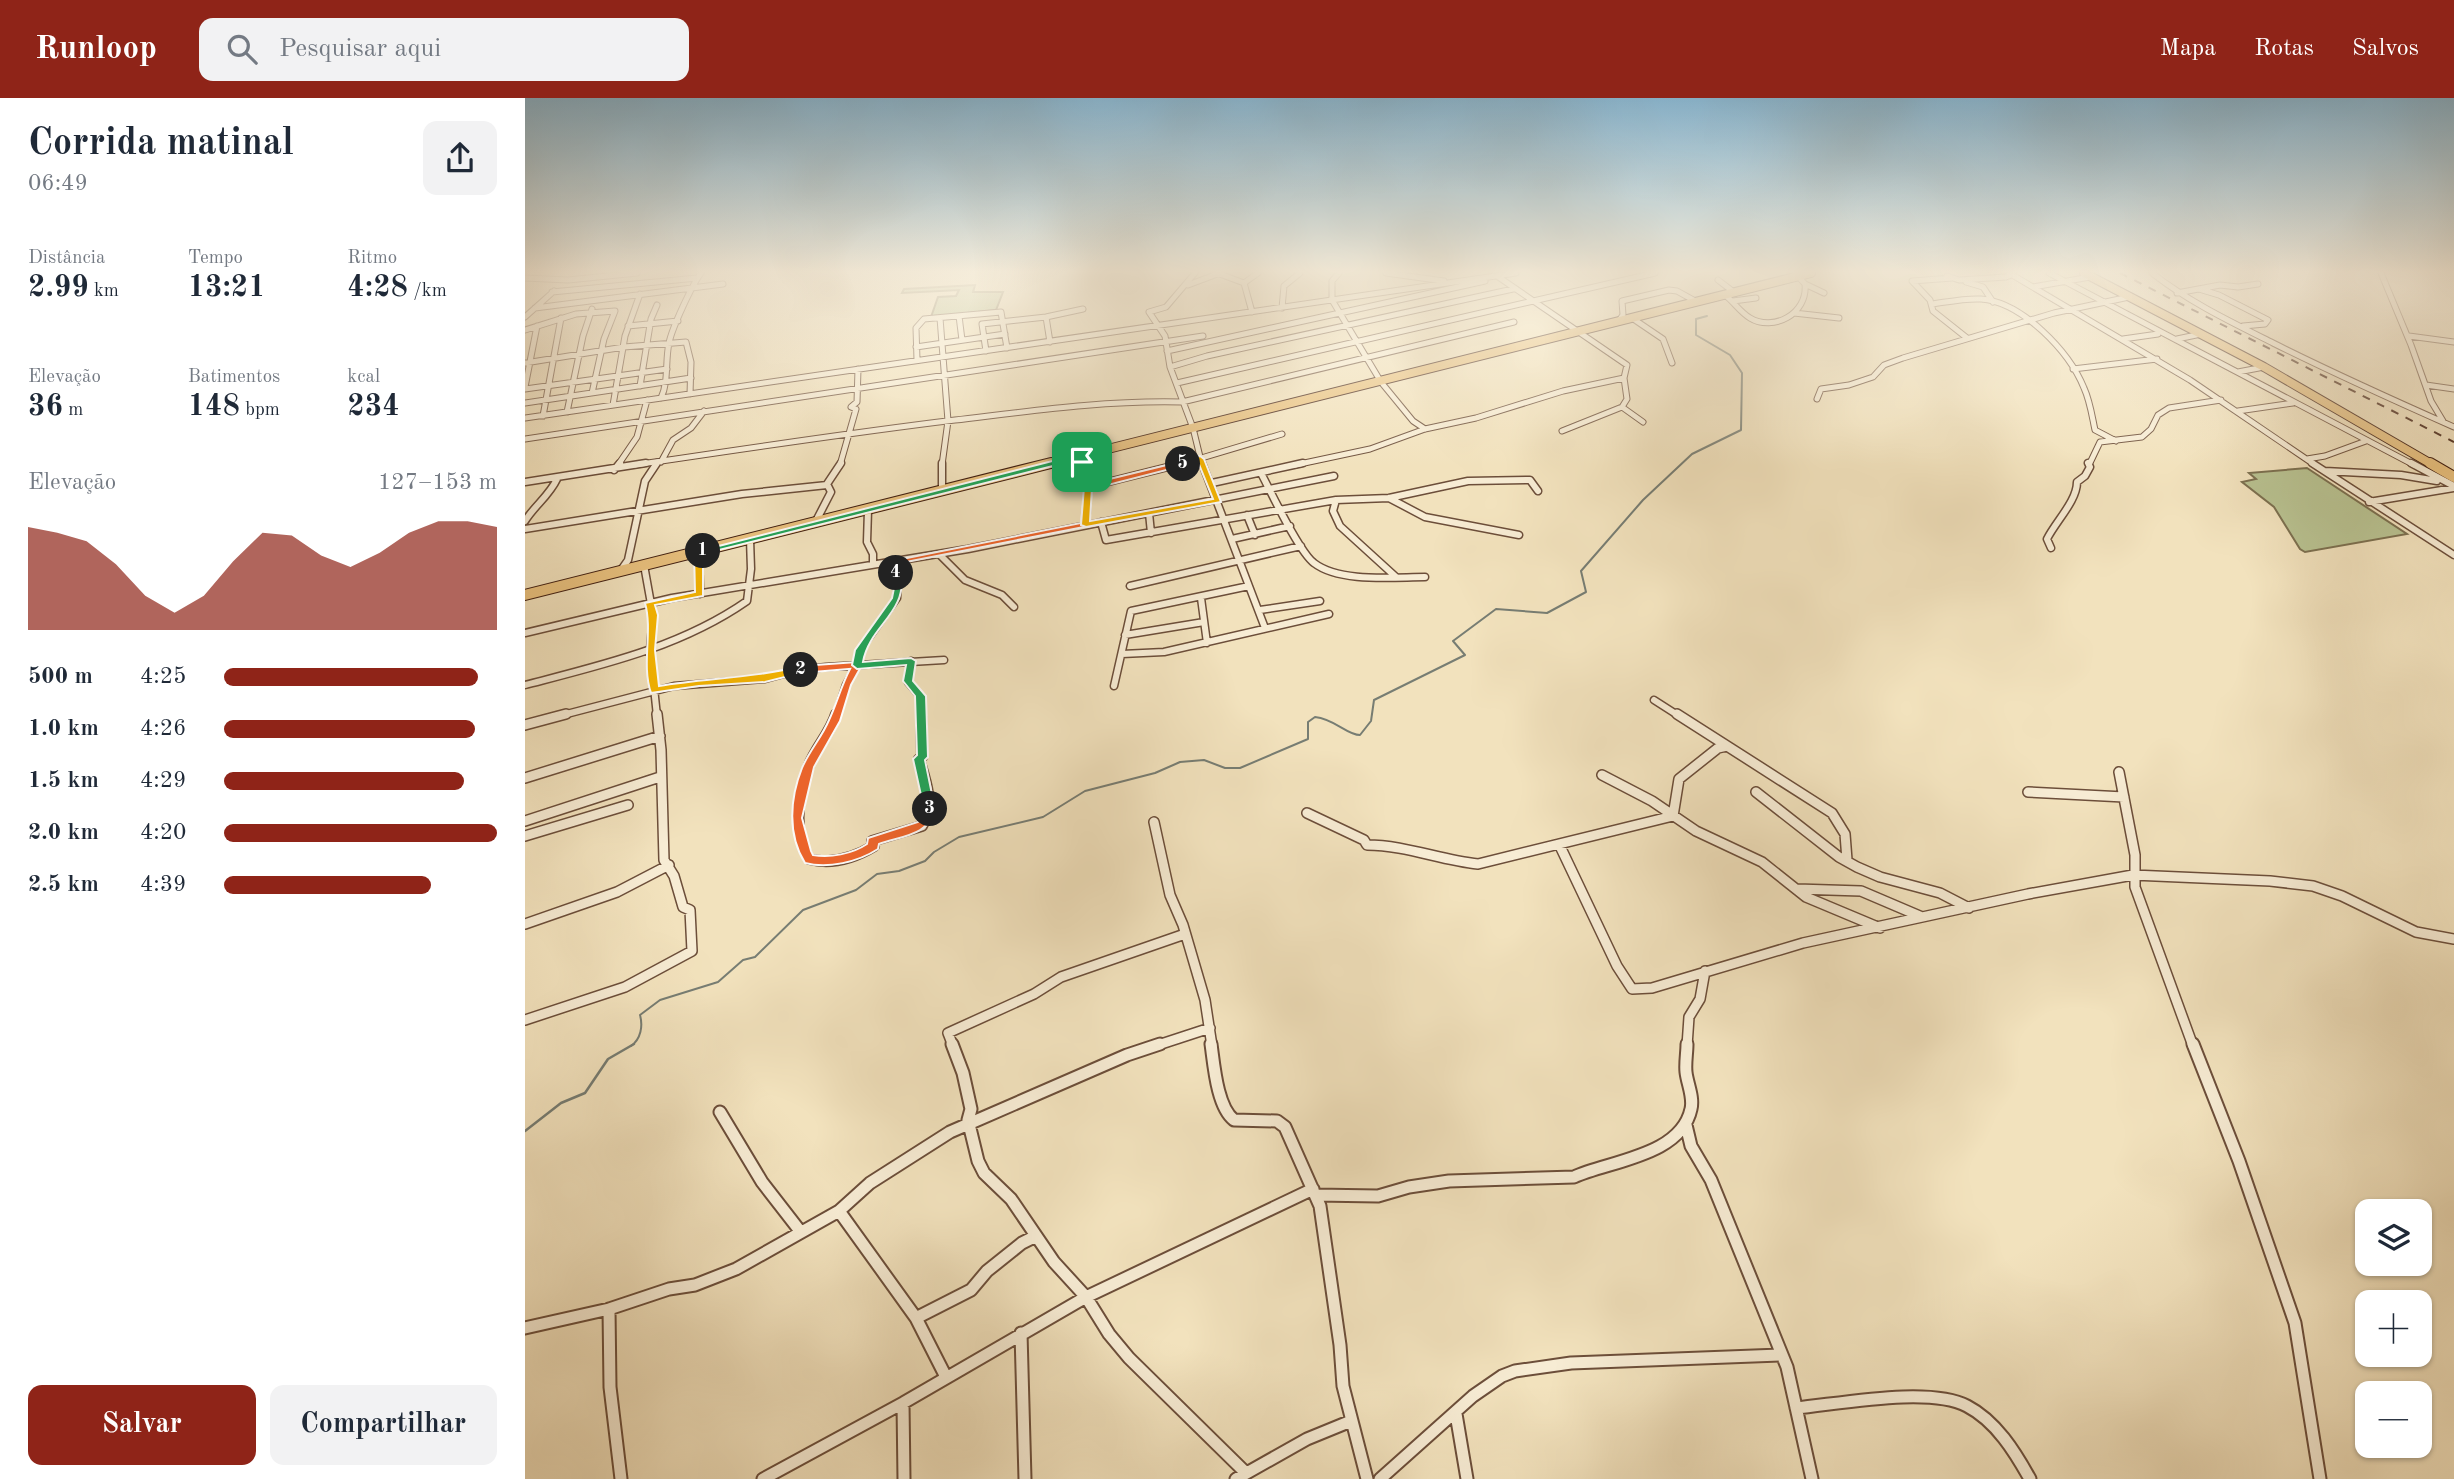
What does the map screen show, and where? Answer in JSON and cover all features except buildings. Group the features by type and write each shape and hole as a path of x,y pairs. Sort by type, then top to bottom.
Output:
{"main road":[{"path":"525,595 1555,337"},
{"path":"2208,337 2454,477"}],"street":[{"path":"527,363 534,337"},
{"path":"543,416 557,337"},
{"path":"567,412 584,337"},
{"path":"591,393 605,337"},
{"path":"613,405 626,337"},
{"path":"640,386 648,337"},
{"path":"661,398 666,382 669,342 672,337"},
{"path":"916,337 917,360"},
{"path":"940,337 948,421 942,456 942,491"},
{"path":"916,347 980,337"},
{"path":"983,337 986,351"},
{"path":"1005,337 1007,348"},
{"path":"1049,337 1050,342"},
{"path":"525,418 1081,337"},
{"path":"1165,337 1170,367 1193,428 1200,459 1212,483 1265,628"},
{"path":"525,439 1187,337"},
{"path":"1167,351 1229,337"},
{"path":"1170,367 1298,337"},
{"path":"1356,337 1381,382 1413,421 1425,429"},
{"path":"1177,383 1374,337"},
{"path":"525,482 748,447 948,421 1108,402 1182,402 1450,337"},
{"path":"1562,431 1622,407 1627,392 1624,378 1627,370 1624,361 1585,337"},
{"path":"1661,337 1672,363"},
{"path":"2051,337 2084,387 2095,430 2116,440"},
{"path":"2120,337 2238,411 2369,502 2454,555"},
{"path":"2123,339 2134,337"},
{"path":"2172,337 2454,487"},
{"path":"2177,339 2184,337"},
{"path":"2261,337 2331,372 2454,425"},
{"path":"2409,337 2433,407 2442,421"},
{"path":"2411,337 2432,342 2454,342"},
{"path":"1817,400 1821,389 1849,385 1873,377 1884,365 1967,338"},
{"path":"961,340 964,354"},
{"path":"527,363 647,344 688,343 690,394"},
{"path":"2073,369 2157,359"},
{"path":"527,363 531,364 525,388 667,369"},
{"path":"2238,372 2264,367"},
{"path":"827,485 843,459 850,435 856,409 851,407 857,402 858,369"},
{"path":"525,403 691,378"},
{"path":"1212,483 1262,475 1370,449 1425,429 1476,418 1563,391 1624,378"},
{"path":"2426,385 2454,387"},
{"path":"614,470 641,430 647,400"},
{"path":"2051,548 2047,539 2050,531 2068,500 2077,493 2077,482 2085,476 2100,442 2143,437 2151,430 2155,418 2162,411 2181,405 2221,400"},
{"path":"2238,411 2293,403"},
{"path":"1622,407 1643,422"},
{"path":"621,570 628,560 645,481 673,440 691,428 704,411"},
{"path":"1088,487 1200,459 1282,434"},
{"path":"2307,459 2325,456 2366,440"},
{"path":"1079,457 1088,487 1086,525"},
{"path":"2324,470 2401,475 2443,481"},
{"path":"1262,475 1301,546 1314,563 1353,578 1425,578"},
{"path":"525,633 649,603 939,554 1334,476"},
{"path":"525,521 535,504 550,493 557,479"},
{"path":"1101,522 1106,540 1336,500 1389,498 1468,481 1530,480 1538,491"},
{"path":"525,529 742,494 827,485"},
{"path":"816,521 831,492 827,485"},
{"path":"2369,502 2454,487"},
{"path":"1389,498 1425,517 1519,535"},
{"path":"1336,500 1333,511 1341,526 1396,577"},
{"path":"868,510 867,542 873,554 873,564"},
{"path":"1149,513 1151,533"},
{"path":"1247,515 1255,535"},
{"path":"1232,539 1290,526"},
{"path":"525,685 640,655 724,617 747,601 750,585 750,539"},
{"path":"1130,586 1301,546"},
{"path":"699,552 700,594"},
{"path":"939,554 965,580 1002,595 1014,607"},
{"path":"891,562 898,578 897,598 860,650 857,665 846,685 834,721 808,767 797,811 805,852 809,859 817,863 853,856 874,846 872,841 922,826 927,820 929,804 919,759 922,757 921,705 920,696 908,681 911,661"},
{"path":"525,1020 625,987 692,951 690,910 684,907 669,865 664,860 660,736 650,650 653,615 644,565"},
{"path":"1114,685 1131,611 1249,586"},
{"path":"1201,598 1207,643"},
{"path":"1260,610 1320,601"},
{"path":"1122,654 1164,652 1329,614"},
{"path":"1125,635 1204,622"},
{"path":"525,725 655,690 699,682 765,679 798,670 944,660"},
{"path":"1654,699 1832,813 1845,834 1847,860"},
{"path":"525,778 660,736"},
{"path":"1673,816 1679,779 1718,748 1727,746"},
{"path":"2119,772 2135,855 2135,887 2212,1097 2239,1161 2295,1323 2320,1479"},
{"path":"1602,775 1631,789 1696,831 1762,862 1806,897 1880,928"},
{"path":"525,821 660,777"},
{"path":"1756,792 1847,860 1880,877 1940,893 1969,908"},
{"path":"2028,792 2124,797"},
{"path":"525,836 628,805"},
{"path":"1307,813 1364,840 1367,845 1384,845 1456,863 1485,863 1516,852 1653,823 1673,816"},
{"path":"1154,822 1170,895 1185,934 1210,1028 1217,1084 1229,1115 1234,1120 1277,1121 1285,1127 1320,1206 1340,1345 1343,1386 1367,1479"},
{"path":"1559,844 1617,966 1632,989 1652,988 1792,946 2133,875 2270,881 2313,886 2425,936 2454,939"},
{"path":"525,924 617,892 669,865"},
{"path":"1794,888 1861,891 1921,917"},
{"path":"1185,934 1061,977 1034,994 948,1033 965,1083 978,1161 985,1173 1011,1199 1054,1262 1086,1297 1109,1334 1129,1358 1241,1476 1307,1439 1351,1421"},
{"path":"1705,971 1700,999 1689,1017 1686,1070 1692,1106 1686,1125 1691,1146 1711,1180 1728,1228 1761,1300 1780,1355 1787,1367 1812,1479"},
{"path":"525,1328 609,1309 669,1289 712,1280 759,1258 800,1231 839,1211 870,1184 916,1152 970,1123 1127,1055 1210,1028"},
{"path":"720,1111 762,1182 800,1231"},
{"path":"763,1479 1145,1266 1314,1192 1378,1196 1409,1187 1448,1181 1574,1177 1591,1169 1617,1165 1656,1148 1686,1125"},
{"path":"839,1211 916,1318 946,1377"},
{"path":"916,1318 971,1290 988,1271 1022,1243 1037,1236"},
{"path":"609,1309 610,1387 621,1479"},
{"path":"1021,1334 1025,1479"},
{"path":"1380,1479 1480,1391 1502,1376 1515,1371 1571,1363 1780,1355"},
{"path":"1796,1408 1867,1401 1957,1401 1987,1422 2030,1479"},
{"path":"903,1403 904,1479"},
{"path":"1456,1414 1467,1479"}],"green space":[{"path":"2307,468 2407,534 2305,552 2300,549 2274,507 2242,482 2256,479 2249,473"}],"waterway":[{"path":"632,1045 640,1032 640,1015 660,1000 718,982 743,960 755,957 803,910 856,890 877,874 899,871 925,861 934,852 959,837 1043,817 1085,791 1155,773 1180,762 1204,760 1225,768 1240,768 1308,739 1308,722 1315,717 1360,735 1371,721 1374,700 1465,655 1453,641 1496,609 1547,613 1586,592 1581,571 1643,500 1692,454 1741,430 1742,373 1730,355 1700,337"},
{"path":"525,1131 561,1103 585,1093 608,1059 632,1045"}],"railway":[{"path":"2247,337 2454,442"}],"route":[{"path":"1082,462 1079,457 699,552 700,594 649,603 653,615 650,650 655,690 699,682 765,679 798,670 857,665 846,685 834,721 808,767 797,811 805,852 809,859 817,863 839,860 874,846 872,841 922,826 930,811 919,759 922,757 920,696 908,681 911,661 857,665 860,650 897,598 898,578 891,562 1086,525 1088,487 1200,459 1218,501 1086,525 1085,506 1088,487 1082,462"}]}
